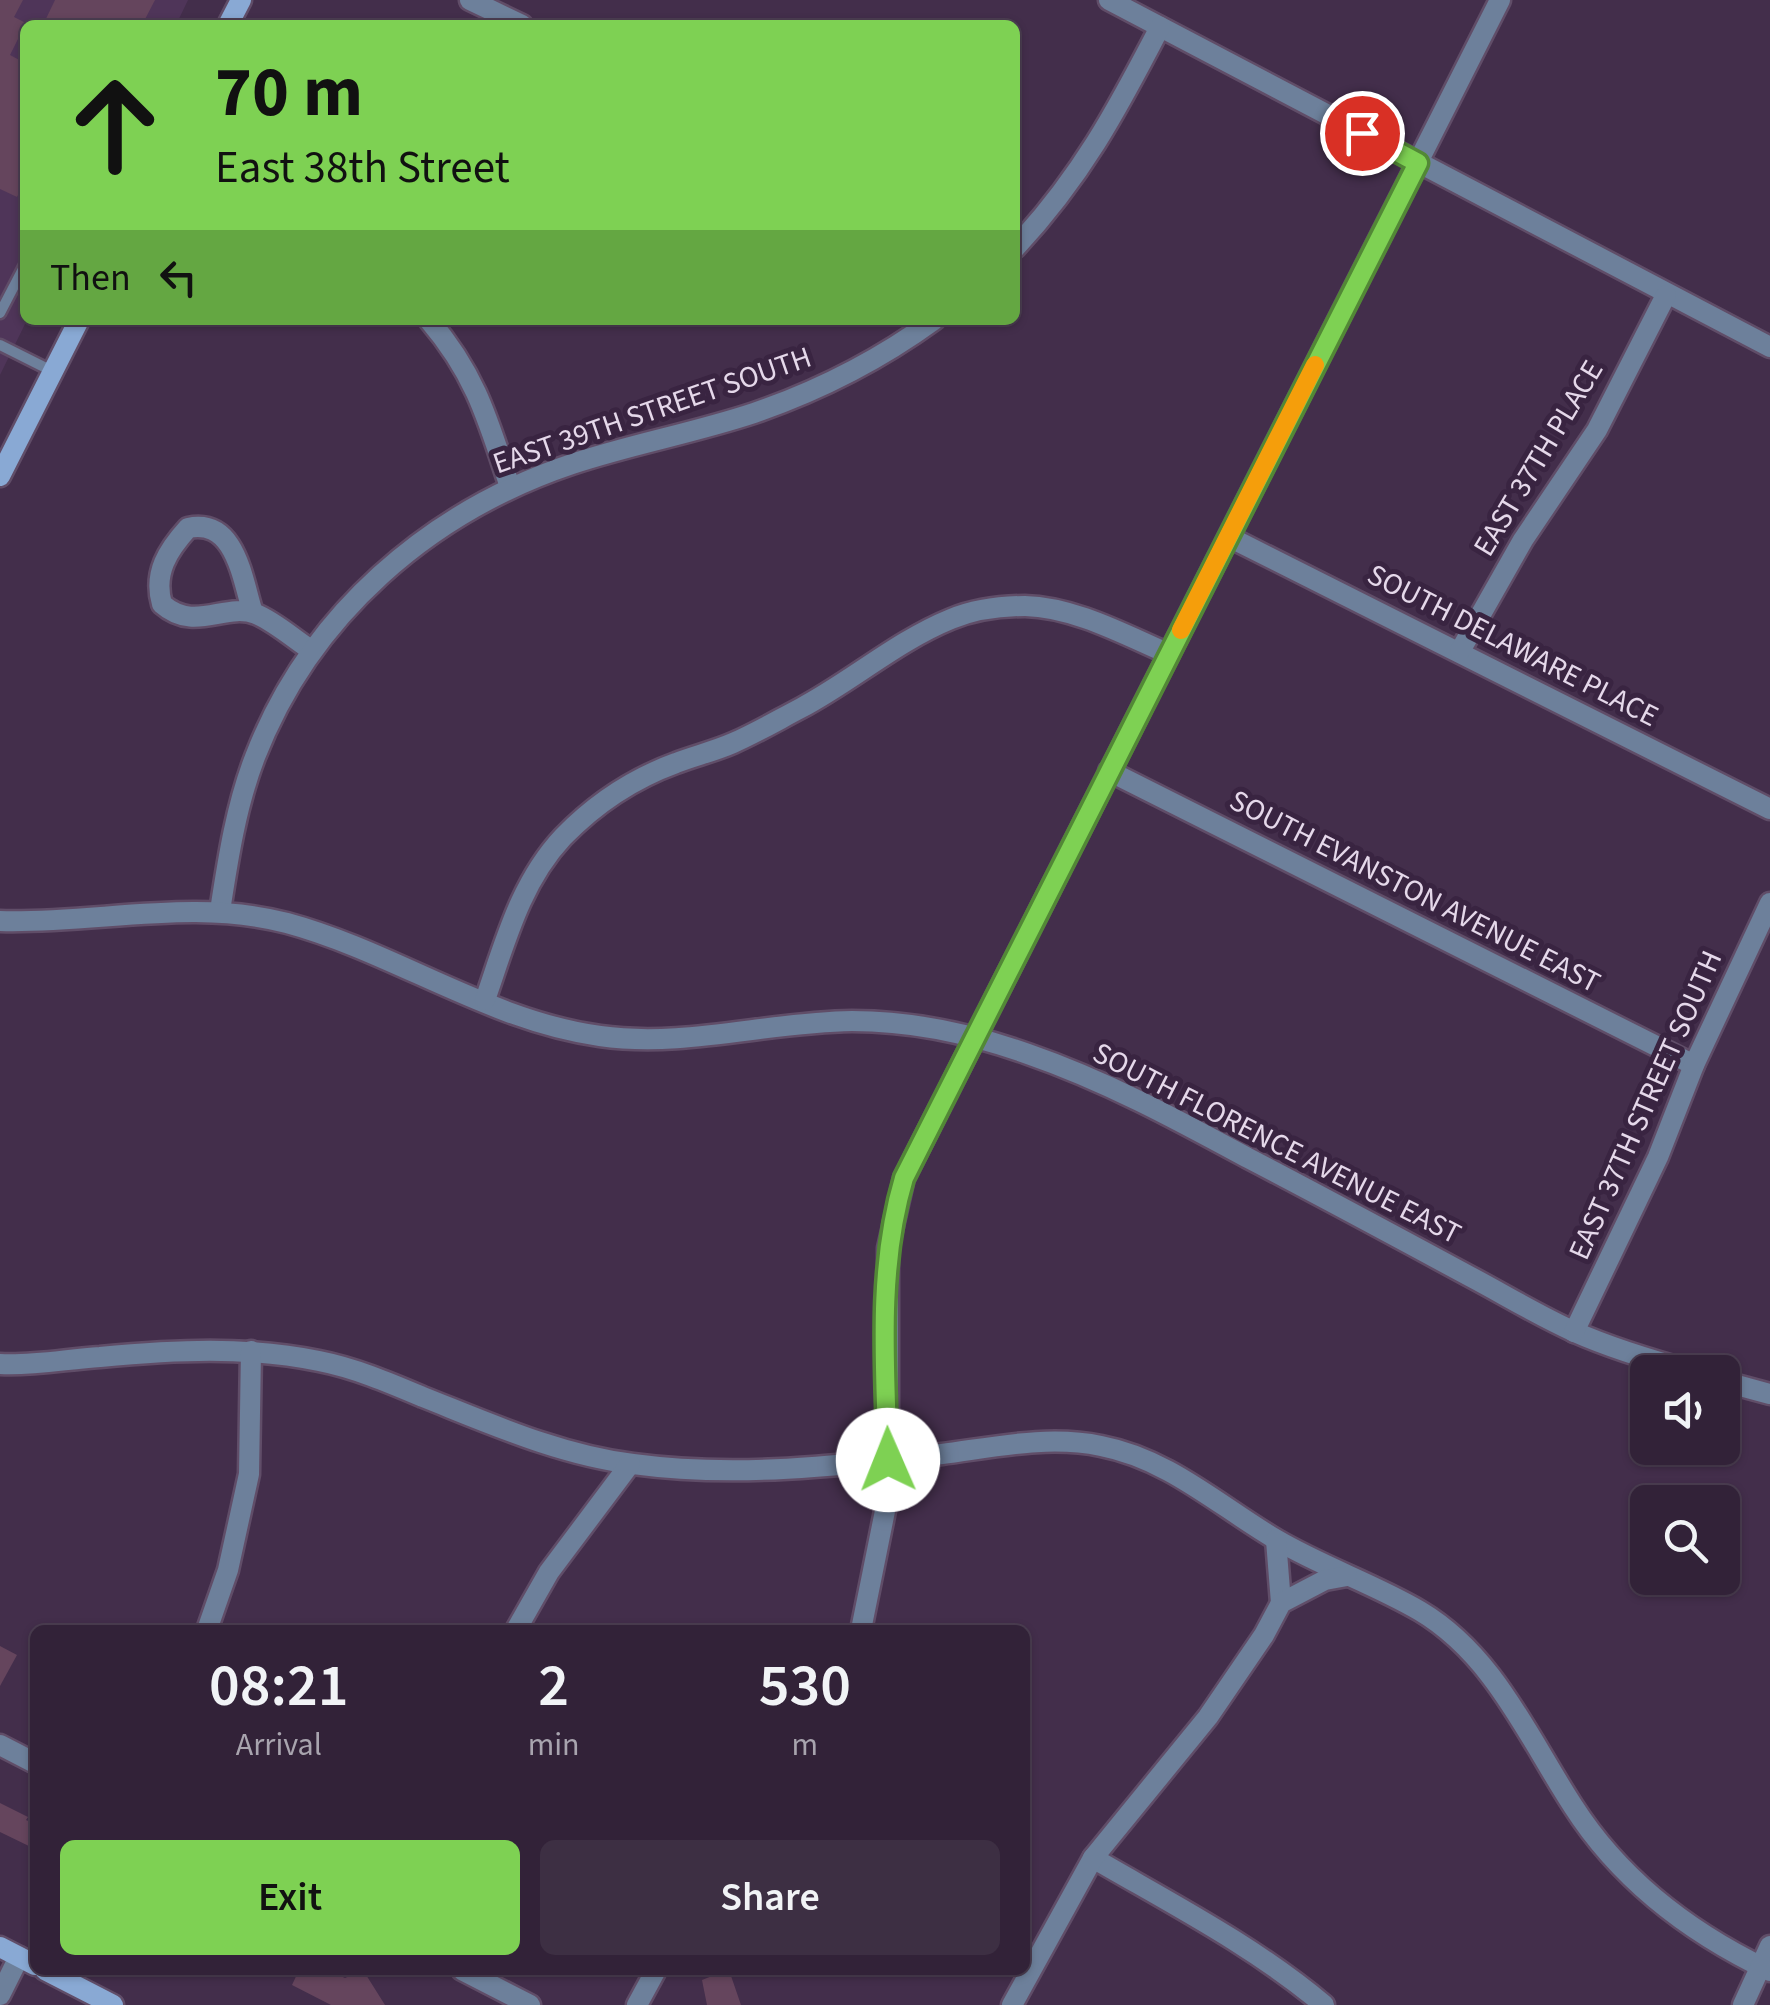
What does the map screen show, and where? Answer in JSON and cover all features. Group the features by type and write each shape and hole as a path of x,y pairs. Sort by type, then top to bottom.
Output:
{"main road":[{"path":"0,476 76,325"},
{"path":"54,1975 113,2005"}],"street":[{"path":"470,0 512,20"},
{"path":"1109,0 1770,347"},
{"path":"862,1625 888,1496 888,1256 904,1178 1500,0"},
{"path":"1020,242 1099,142 1160,28"},
{"name":"EAST 37TH PLACE","path":"1460,651 1523,540 1597,430 1666,295"},
{"path":"433,325 465,365 478,391 510,487"},
{"name":"EAST 39TH STREET SOUTH","path":"220,911 231,844 255,758 276,708 311,650 358,594 396,560 439,528 510,487 572,464 753,414 803,395 854,372 907,328"},
{"path":"253,613 233,550 225,537 216,529 201,525 188,528 165,558 159,576 162,604 172,614 185,618 253,613 311,650"},
{"name":"SOUTH DELAWARE PLACE","path":"1229,537 1770,809"},
{"path":"485,1000 517,907 535,873 560,840 594,807 628,784 673,763 732,744 806,706 912,638 953,618 995,608 1028,606 1111,628 1169,654"},
{"name":"SOUTH EVANSTON AVENUE EAST","path":"1110,771 1694,1065"},
{"name":"EAST 37TH STREET SOUTH","path":"1574,1332 1658,1157 1694,1065 1770,902"},
{"name":"SOUTH FLORENCE AVENUE EAST","path":"0,921 42,923 156,911 220,911 282,922 332,936 547,1025 634,1040 852,1022 910,1025 974,1037 1029,1054 1135,1097 1574,1332 1643,1355"},
{"path":"0,1364 168,1351 252,1352 326,1362 522,1436 630,1464 760,1471 1035,1442 1075,1442 1130,1453 1181,1477 1276,1540 1429,1616 1484,1667 1506,1696 1598,1842 1668,1911 1707,1938 1765,1969"},
{"path":"209,1625 228,1570 250,1474 252,1352"},
{"path":"1740,1386 1770,1394"},
{"path":"519,1625 548,1572 630,1464"},
{"path":"1030,1972 1093,1858 1208,1717 1264,1636 1281,1603 1276,1540"},
{"path":"1281,1603 1325,1580 1347,1576"},
{"path":"0,1744 30,1760"},
{"path":"1093,1858 1226,1935 1324,2005"},
{"path":"1743,2005 1765,1969 1770,1946"},
{"path":"0,1995 18,1957"},
{"path":"472,1975 530,2005"},
{"path":"637,2005 653,1975"},
{"path":"1012,2005 1029,1975"}],"lane":[{"path":"0,313 20,275"},
{"path":"0,345 53,372"}],"shaded area":[{"path":"0,0 188,0 178,20 20,20 20,325 25,325 0,375"}],"building":[{"path":"0,0 23,0 14,17 20,20 20,35 10,55 20,60 20,191 17,197 0,189"},
{"path":"55,0 155,0 145,20 45,20"},
{"path":"0,1646 17,1655 0,1686"},
{"path":"0,1803 28,1817 30,1847 0,1832"},
{"path":"297,1975 366,1975 385,2005 331,2005 292,1985"},
{"path":"731,1975 741,2005 707,2005 702,1980"}],"slow traffic":[{"path":"1181,630 1315,365"}],"route":[{"path":"888,1460 888,1256 904,1178 1418,163 1362,133"}]}
